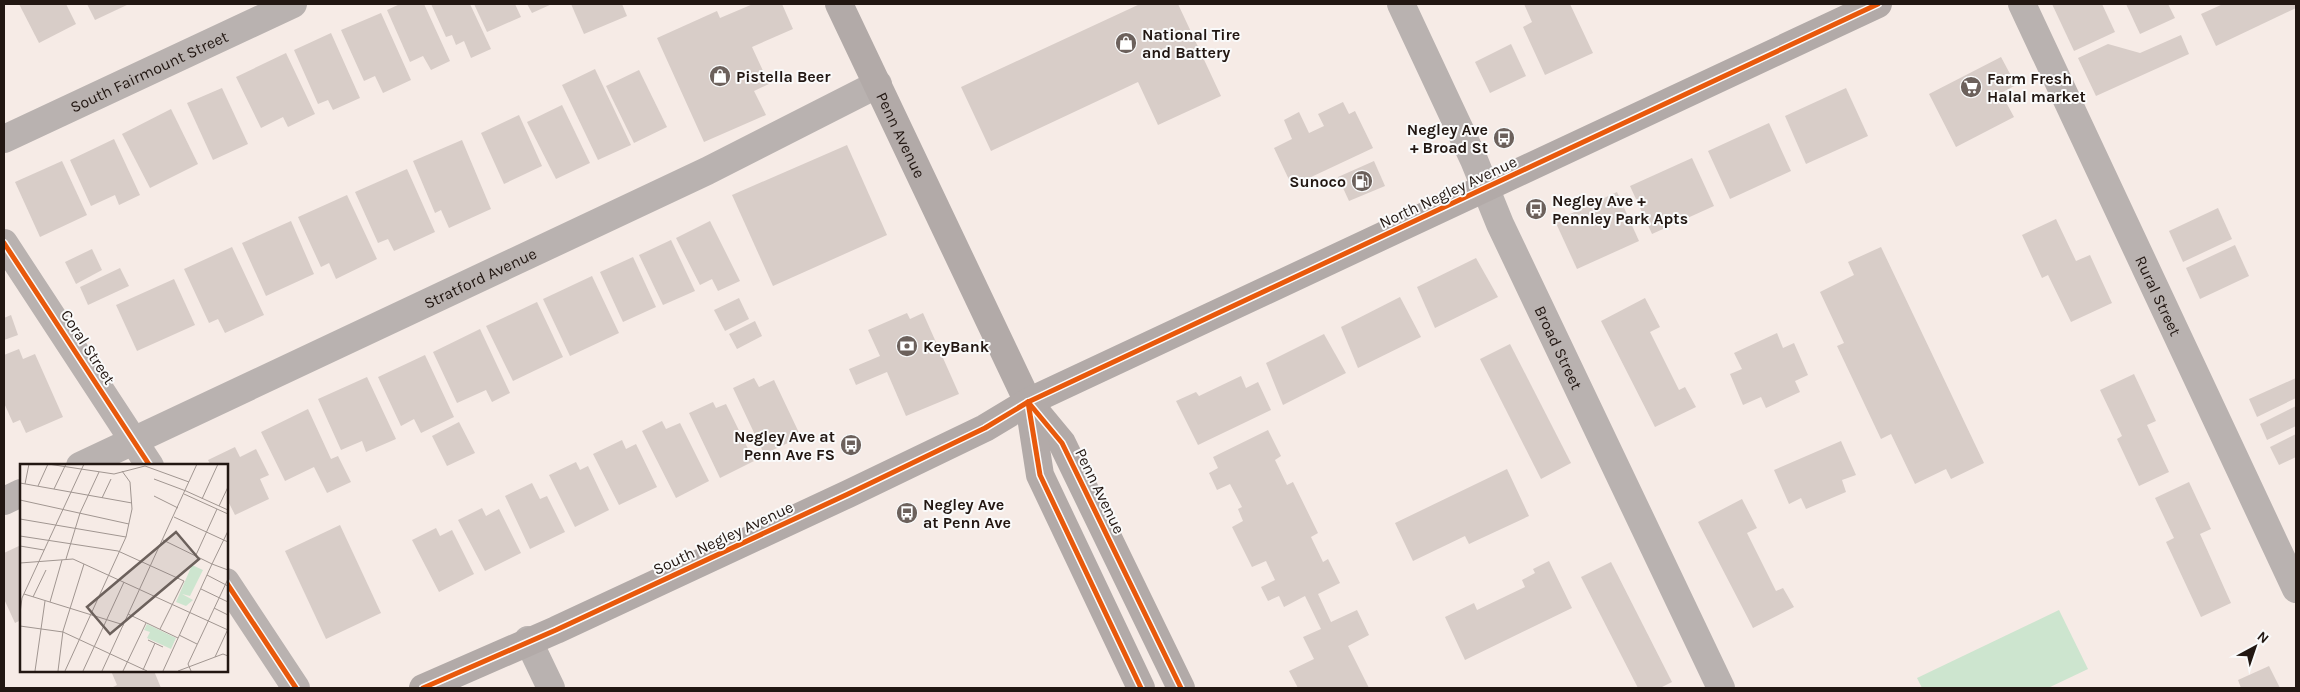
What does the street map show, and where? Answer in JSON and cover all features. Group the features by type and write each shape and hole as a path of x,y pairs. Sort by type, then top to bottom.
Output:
{"main road":[{"name":"Penn Avenue","path":"839,4 1028,402 1062,443 1181,688"},
{"name":"North Negley Avenue","path":"1028,402 1878,4"},
{"name":"Penn Avenue","path":"1028,402 1040,475 1142,688"},
{"name":"South Negley Avenue","path":"423,688 528,640 556,630 864,486 985,428 1028,402"}],"street":[{"name":"South Fairmount Street","path":"4,139 293,4"},
{"name":"Broad Street","path":"1401,4 1474,160 1484,189 1721,688"},
{"name":"Rural Street","path":"2022,4 2296,589"},
{"name":"Stratford Avenue","path":"84,464 707,171 878,84"},
{"name":"Coral Street","path":"4,243 149,464"},
{"path":"4,501 20,493"},
{"path":"228,585 296,688"},
{"path":"528,640 551,688"}],"green space":[{"path":"2059,610 2088,669 2048,688 1922,688 1917,678"}],"building":[{"path":"19,4 66,4 76,24 39,43"},
{"path":"87,4 129,4 95,20"},
{"path":"400,4 424,4 450,61 431,70 423,56 410,62 387,10"},
{"path":"431,4 470,4 491,49 471,58 464,41 456,45 452,35 446,37"},
{"path":"474,4 515,4 521,17 487,32"},
{"path":"527,4 552,4 532,13"},
{"path":"571,4 622,4 627,16 584,34"},
{"name":"Pistella Beer","path":"753,4 782,4 793,29 752,47 769,84 754,91 766,115 704,142 657,38 717,11 720,18"},
{"name":"National Tire and Battery","path":"1140,4 1178,4 1221,96 1158,125 1138,82 991,151 961,87"},
{"path":"1524,4 1570,4 1593,53 1545,75 1523,27 1532,22"},
{"path":"2052,4 2102,4 2115,32 2074,51"},
{"path":"2126,4 2168,4 2175,18 2140,34"},
{"path":"2223,4 2296,4 2296,8 2216,46 2201,14"},
{"path":"381,13 411,80 383,93 375,76 364,81 341,30"},
{"path":"331,33 360,98 333,110 328,100 318,104 294,50"},
{"path":"2181,35 2189,54 2096,96 2078,58 2108,44 2140,53"},
{"path":"1511,44 1526,76 1490,93 1475,62"},
{"path":"286,53 315,114 288,127 283,117 261,128 236,77"},
{"path":"2001,57 2016,85 2001,93 2014,117 1956,147 1929,94"},
{"path":"595,69 631,145 598,160 562,85"},
{"path":"639,70 667,127 634,143 606,86"},
{"path":"222,88 248,144 213,160 187,103"},
{"path":"1846,88 1868,136 1806,164 1785,116"},
{"path":"1343,102 1349,114 1355,111 1373,148 1292,186 1274,148 1292,139 1284,120 1299,112 1309,133 1324,126 1318,114"},
{"path":"562,105 590,163 556,179 527,122"},
{"path":"171,109 198,164 150,188 122,134"},
{"path":"519,115 542,166 504,184 481,133"},
{"path":"1769,123 1791,171 1730,199 1708,151"},
{"path":"114,139 140,195 119,205 115,195 91,206 70,160"},
{"path":"462,140 491,209 449,228 441,210 435,213 413,161"},
{"path":"847,145 887,235 773,286 732,195"},
{"path":"1692,158 1714,206 1652,234 1630,186"},
{"path":"62,161 87,215 40,237 15,182"},
{"name":"Sunoco","path":"1374,161 1385,186 1349,201 1338,177"},
{"path":"407,169 435,232 394,251 388,239 378,243 355,192"},
{"path":"1617,192 1639,241 1577,269 1555,221"},
{"path":"347,195 377,259 336,279 329,263 321,267 298,217"},
{"path":"2218,208 2232,239 2183,262 2169,231"},
{"path":"2056,219 2076,261 2090,255 2112,303 2071,322 2048,275 2042,278 2022,235"},
{"path":"291,221 314,274 266,296 242,243"},
{"path":"710,221 740,281 718,291 712,279 700,285 676,238"},
{"path":"671,240 695,291 663,305 639,255"},
{"path":"2235,245 2249,276 2200,299 2186,268"},
{"path":"232,247 264,315 225,333 218,319 209,323 184,269"},
{"path":"1881,247 1984,463 1951,479 1946,469 1915,484 1891,434 1881,439 1837,346 1844,343 1820,292 1854,275 1848,262"},
{"path":"92,249 102,270 76,284 65,262"},
{"path":"633,257 656,307 623,322 600,272"},
{"path":"1476,258 1498,297 1435,328 1417,287"},
{"path":"120,268 129,286 88,305 80,287"},
{"path":"592,276 619,333 570,356 543,299"},
{"path":"174,279 195,325 137,351 116,305"},
{"path":"1400,297 1421,337 1358,368 1341,327"},
{"path":"739,298 749,319 725,331 714,310"},
{"path":"1645,298 1660,327 1650,332 1679,390 1685,387 1696,407 1655,427 1601,321"},
{"path":"537,302 563,357 513,381 486,326"},
{"path":"907,313 910,319 923,313 959,394 906,416 887,372 856,385 849,369 880,356 868,330"},
{"path":"11,315 18,335 4,340 4,318"},
{"path":"755,321 762,336 737,349 729,334"},
{"path":"480,329 510,393 492,402 486,390 457,403 433,352"},
{"path":"1777,333 1783,348 1794,343 1808,375 1795,381 1800,392 1766,408 1761,397 1743,405 1730,374 1742,369 1734,353"},
{"path":"1324,334 1346,373 1283,405 1266,363"},
{"path":"1510,344 1571,463 1541,479 1480,359"},
{"path":"19,349 23,359 35,354 63,417 26,433 20,420 13,423 4,403 4,355"},
{"path":"425,355 454,417 421,433 414,419 401,426 378,377"},
{"path":"2134,374 2156,421 2147,425 2169,472 2139,486 2117,439 2122,436 2100,390"},
{"path":"1241,376 1246,388 1258,382 1271,410 1198,445 1176,401 1196,392 1199,396"},
{"path":"367,377 396,439 366,452 362,441 341,450 318,399"},
{"path":"754,378 759,387 774,380 801,437 764,454 733,388"},
{"path":"2296,378 2296,398 2257,417 2249,399"},
{"path":"713,402 716,408 726,404 754,461 720,478 689,413"},
{"path":"2296,406 2296,426 2267,440 2260,424"},
{"path":"308,409 331,459 338,456 351,482 327,493 314,467 285,481 261,432"},
{"path":"662,421 666,429 680,423 709,481 676,498 642,431"},
{"path":"459,422 475,453 447,466 432,436"},
{"path":"1268,430 1281,456 1275,460 1287,485 1293,482 1318,533 1311,537 1323,562 1328,559 1340,583 1318,594 1331,622 1357,610 1369,635 1348,646 1369,688 1298,688 1289,671 1314,659 1303,637 1321,629 1305,596 1284,607 1279,596 1268,601 1261,587 1275,580 1266,561 1252,567 1232,527 1243,521 1238,509 1242,507 1230,484 1217,490 1209,473 1218,468 1213,457"},
{"path":"2296,434 2296,457 2279,465 2270,447"},
{"path":"622,440 626,449 636,444 657,487 619,505 593,454"},
{"path":"1841,441 1856,475 1842,480 1846,492 1806,509 1801,498 1789,504 1774,470"},
{"path":"235,447 240,457 256,449 269,475 260,479 269,499 235,515 228,501 228,464 210,464 208,460"},
{"path":"576,462 580,470 588,466 609,510 575,527 549,475"},
{"path":"1507,469 1529,516 1469,544 1465,536 1413,561 1395,523"},
{"path":"2189,482 2211,529 2200,534 2231,603 2201,617 2166,542 2174,538 2155,498"},
{"path":"532,483 540,499 547,496 565,532 530,549 505,496"},
{"path":"1742,499 1757,528 1747,533 1776,591 1783,588 1794,607 1753,628 1698,522"},
{"path":"482,508 486,516 499,509 521,553 485,571 458,520"},
{"path":"340,525 381,613 326,639 285,551"},
{"path":"436,528 440,536 452,530 474,574 439,592 412,540"},
{"path":"20,545 20,620 15,623 4,599 4,553"},
{"path":"1549,561 1572,608 1465,660 1445,617 1474,603 1477,610 1525,587 1522,580 1535,573 1533,569"},
{"path":"1611,562 1672,682 1660,688 1638,688 1581,577"},
{"path":"2269,666 2280,688 2241,688 2238,680"},
{"path":"111,672 154,672 161,688 111,688 117,685"}],"cycle path":[{"path":"423,688 556,630 848,494 985,428 1028,402 1878,4"},
{"path":"4,243 149,464"},
{"path":"1028,402 1062,443 1181,688"},
{"path":"1028,402 1040,475 1141,688"},
{"path":"228,585 296,688"}],"place":[{"name":"National Tire and Battery","path":"1126,43"},
{"name":"Pistella Beer","path":"720,76"},
{"name":"Farm Fresh Halal market","path":"1971,87"},
{"name":"Negley Ave + Broad St","path":"1504,138"},
{"name":"Sunoco","path":"1362,181"},
{"name":"Negley Ave + Pennley Park Apts","path":"1536,209"},
{"name":"KeyBank","path":"907,346"},
{"name":"Negley Ave at Penn Ave FS","path":"851,445"},
{"name":"Negley Ave at Penn Ave","path":"907,513"}]}
